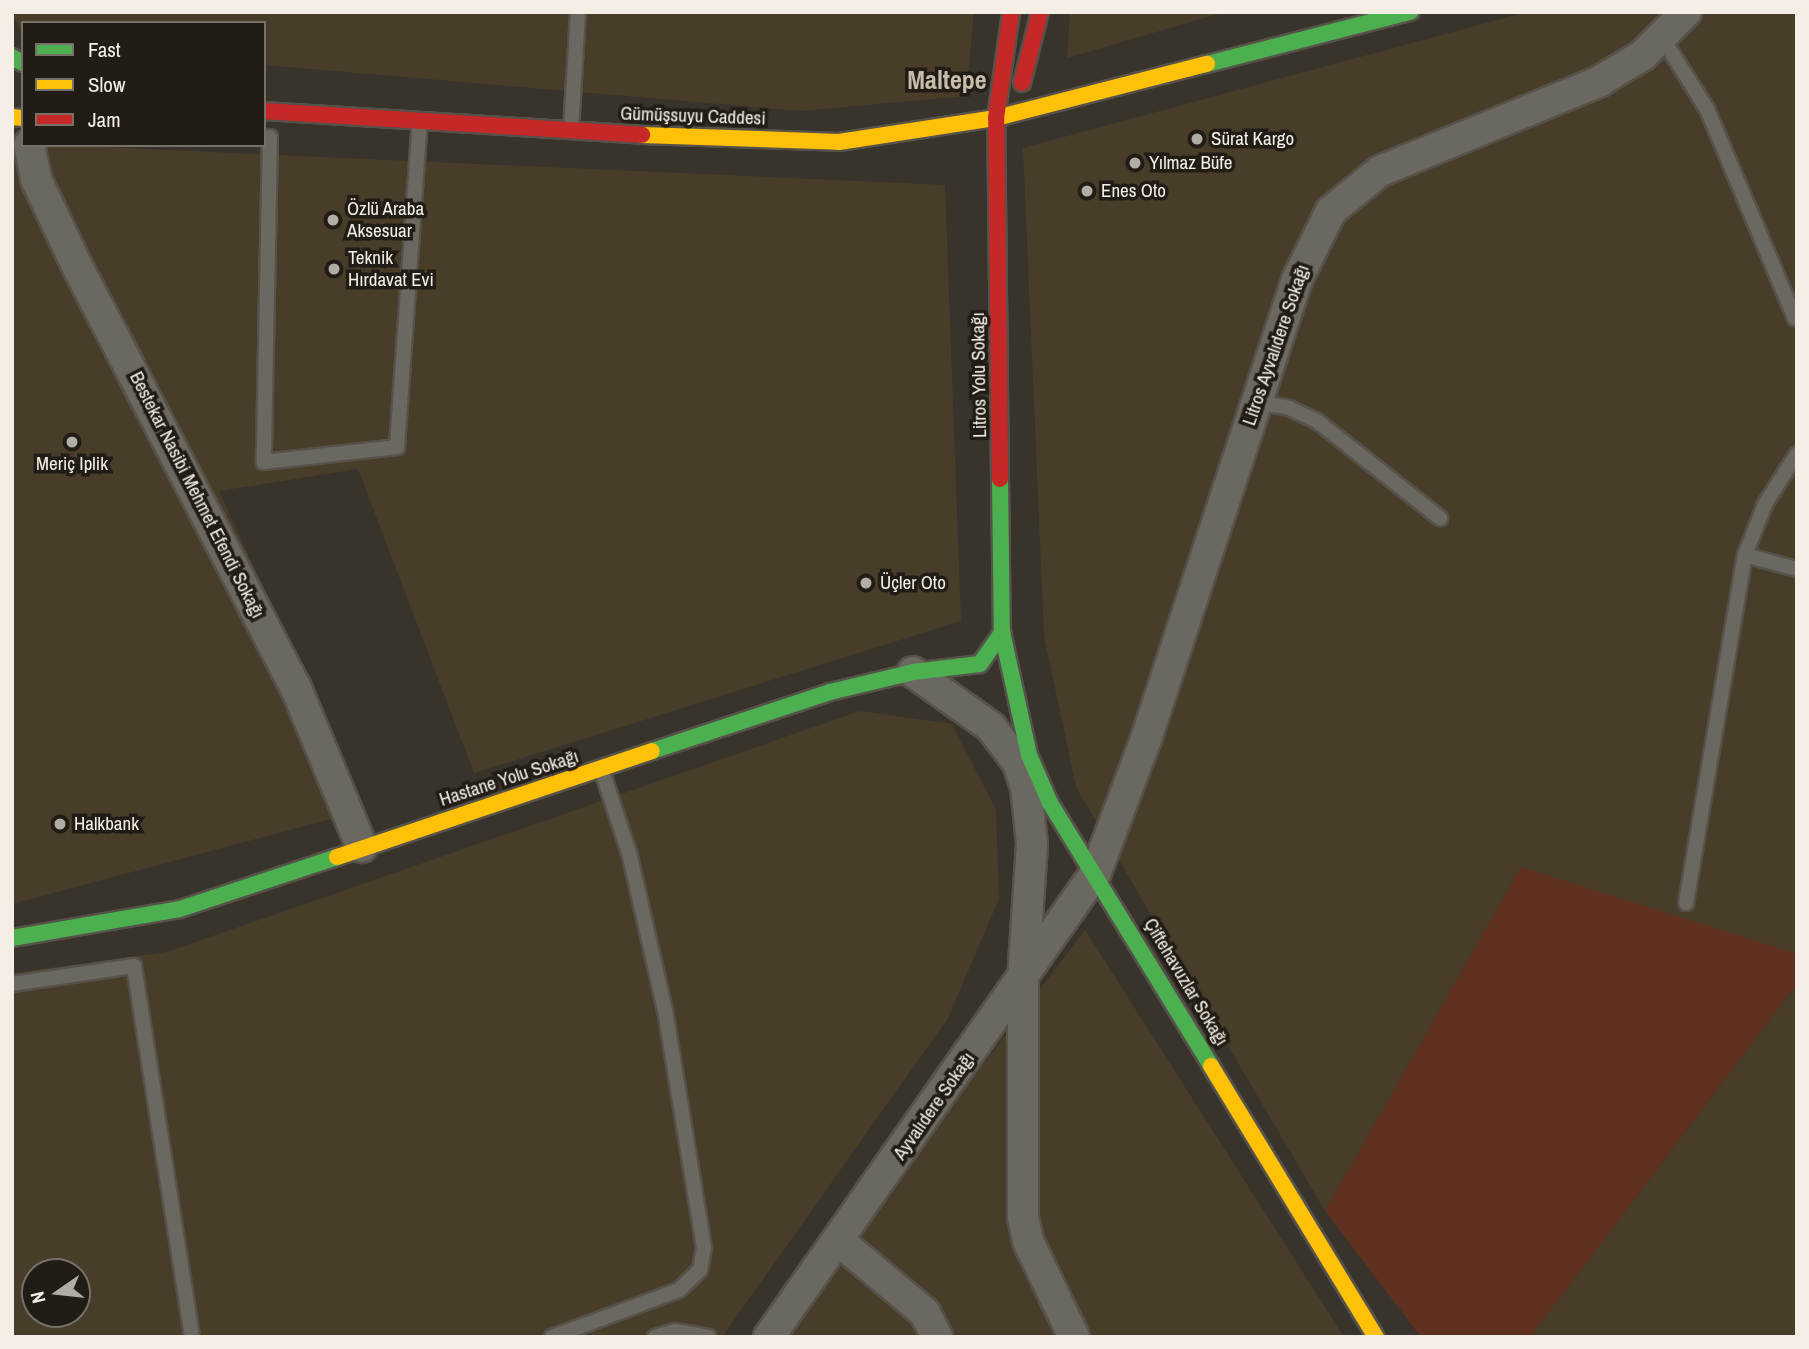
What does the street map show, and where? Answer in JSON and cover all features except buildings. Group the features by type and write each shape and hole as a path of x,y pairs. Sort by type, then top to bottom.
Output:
{"main road":[{"name":"Litros Yolu Sokağı","path":"1002,632 996,118 1012,12"},
{"path":"996,118 1020,90 1040,12"},
{"name":"Gümüşsuyu Caddesi","path":"387,120 839,142 996,118 1410,12"},
{"path":"266,102 387,120"},
{"path":"266,111 387,120"},
{"path":"337,135 387,120"},
{"name":"Hastane Yolu Sokağı","path":"12,938 180,909 830,692 914,672 979,664 1002,632"},
{"name":"Çiftehavuzlar Sokağı","path":"1002,632 1029,755 1050,803 1096,872 1376,1337"}],"street":[{"name":"Litros Ayvalıdere Sokağı","path":"1096,872 1147,736 1256,402 1313,242 1331,211 1355,188 1380,171 1600,81 1643,55 1686,12"},
{"name":"Bestekar Nasibi Mehmet Efendi Sokağı","path":"29,147 36,179 66,242 296,688 362,848"},
{"path":"914,672 991,727 1007,745 1026,787 1032,844 1023,978 1023,1217 1028,1241 1074,1337"},
{"path":"1032,844 1055,834 1072,837"},
{"name":"Ayvalıdere Sokağı","path":"769,1337 1096,872"},
{"path":"839,1241 925,1313 937,1337"}],"lane":[{"path":"571,131 578,12"},
{"path":"1661,36 1707,110 1795,318"},
{"path":"272,137 264,462 397,447 419,122"},
{"path":"1256,402 1289,408 1317,421 1440,518"},
{"path":"1686,903 1745,555 1765,504 1797,454"},
{"path":"1745,555 1797,569"},
{"path":"552,1337 679,1290 700,1270 704,1248 666,1015 630,856 601,769"},
{"path":"12,984 134,966 192,1337"},
{"path":"655,1337 675,1331 708,1337"}],"shaded area":[{"path":"12,12 974,12 966,96 801,111 266,65 266,21 21,21 21,32"},
{"path":"1070,12 1225,12 1067,58"},
{"path":"1527,12 1797,12 1797,956 1521,867 1325,1211 1076,787 1044,636 1023,148"},
{"path":"12,143 21,143 21,147 101,147 945,185 961,621 474,773 358,469 219,491 365,810 12,904"},
{"path":"860,711 952,724 996,810 999,899 948,1018 722,1337 12,1337 12,973 167,952"},
{"path":"1521,867 1791,952 1797,956 1797,984 1530,1337 1421,1337 1325,1211"},
{"path":"1085,930 1344,1337 778,1337 854,1234"},
{"path":"1797,984 1797,1337 1530,1337"}],"traffic: fast":[{"path":"1207,64 1410,12"},
{"path":"12,57 21,62"},
{"path":"1000,479 1002,632 1029,755 1050,803 1211,1066"},
{"path":"652,751 830,692 913,672 980,664 1002,632"},
{"path":"12,938 180,909 337,857"}],"traffic: slow":[{"path":"642,135 839,142 996,118 1207,64"},
{"path":"12,117 21,118"},
{"path":"337,857 652,751"},
{"path":"1211,1066 1376,1337"}],"traffic: jam":[{"path":"1000,479 996,118 1011,12"},
{"path":"1022,83 1040,12"},
{"path":"266,111 642,135"}],"place":[{"name":"Sürat Kargo","path":"1197,139"},
{"name":"Yılmaz Büfe","path":"1135,163"},
{"name":"Enes Oto","path":"1087,191"},
{"name":"Özlü Araba Aksesuar","path":"333,220"},
{"name":"Teknik Hırdavat Evi","path":"334,269"},
{"name":"Meriç Iplik","path":"72,442"},
{"name":"Üçler Oto","path":"866,583"},
{"name":"Halkbank","path":"60,824"}],"district":[{"name":"Maltepe","path":"947,80"}]}
